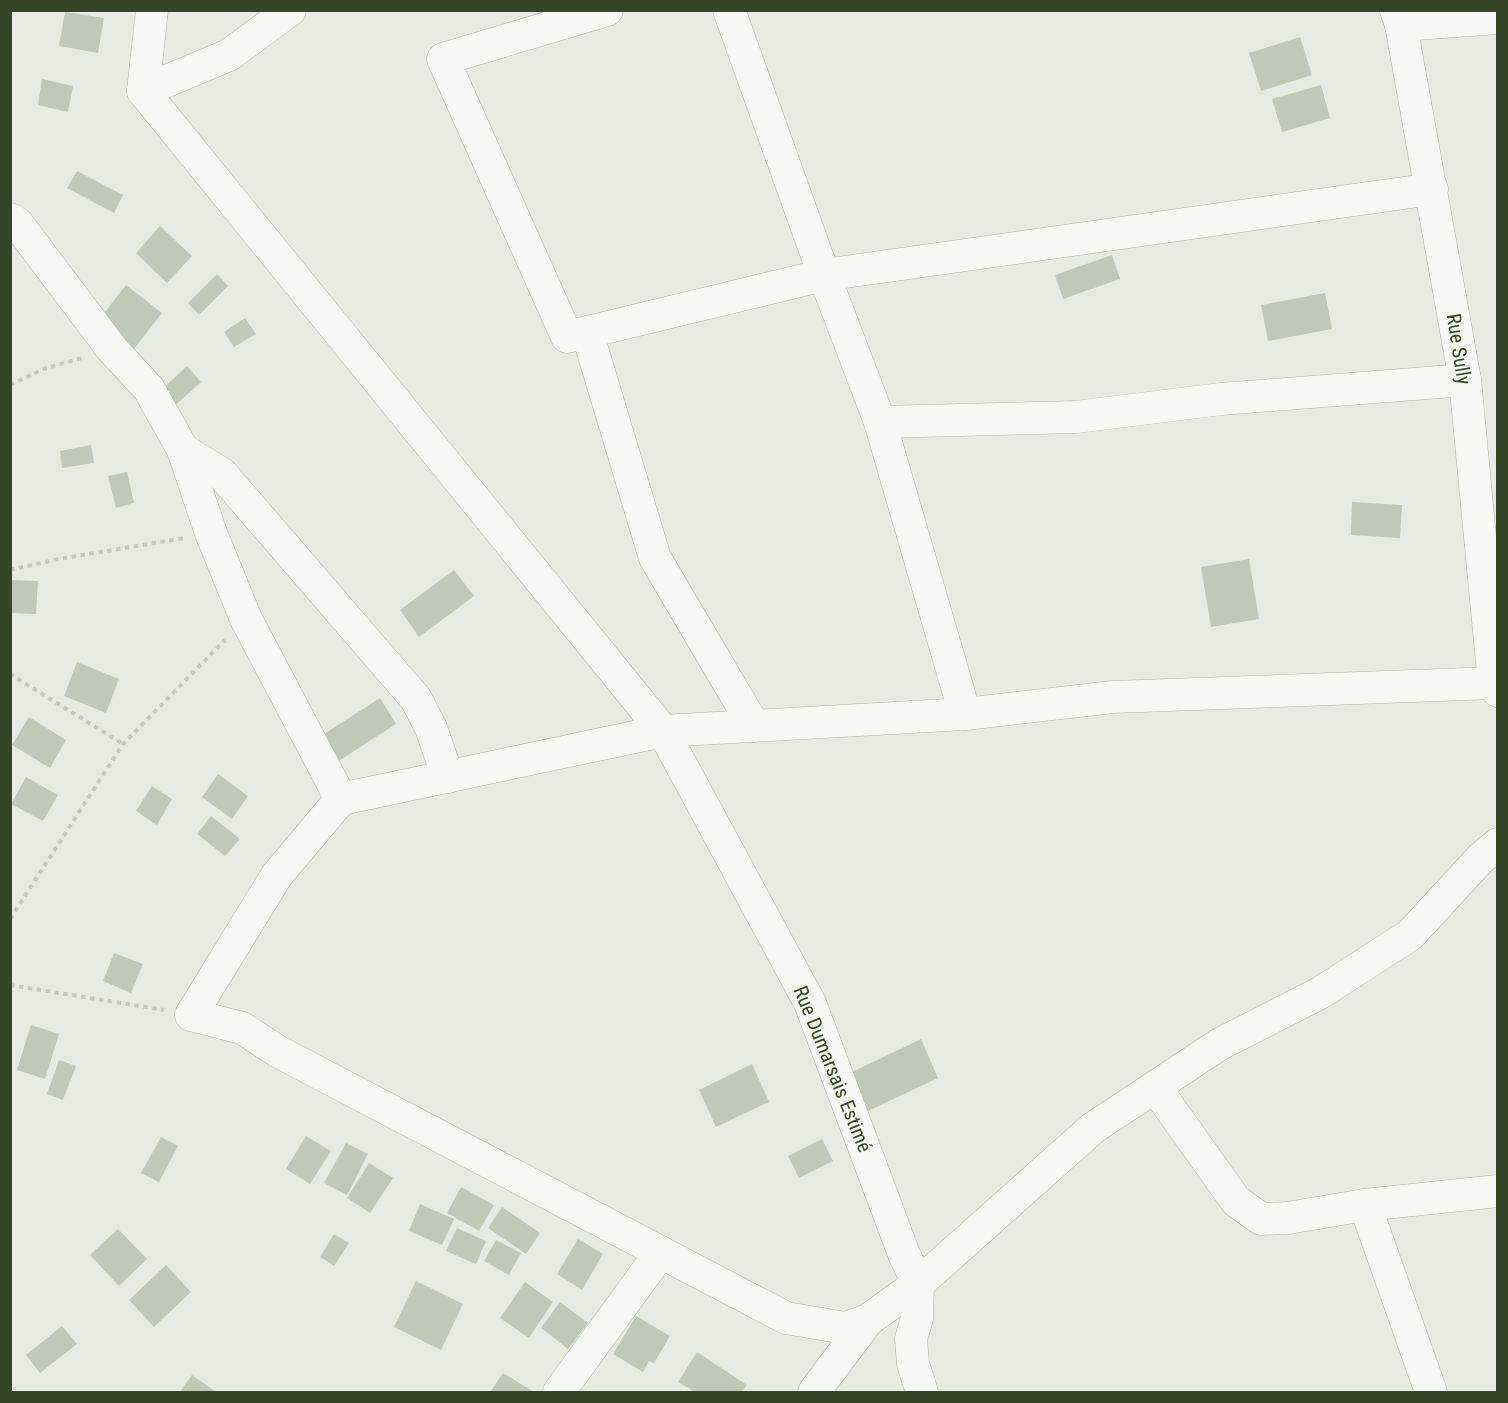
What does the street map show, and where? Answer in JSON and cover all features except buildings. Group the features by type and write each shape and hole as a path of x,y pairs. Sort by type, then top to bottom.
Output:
{"street":[{"path":"152,10 143,91 229,55 290,10"},
{"path":"607,10 443,59 567,337 824,275 1432,189"},
{"path":"729,10 880,423 965,714"},
{"path":"1399,18 1497,18"},
{"name":"Rue Sully","path":"1399,18 1465,380 1496,687"},
{"name":"Rue Dumarsais Estimé","path":"143,91 663,731 810,1003 904,1254 918,1284 917,1318 911,1339 913,1364 922,1392"},
{"path":"10,219 17,223 112,349 149,389 183,450 211,533 246,619 340,799"},
{"path":"588,332 655,558 754,726"},
{"path":"880,423 1076,417 1221,399 1465,380"},
{"path":"183,450 222,474 416,699 431,728 448,777"},
{"path":"1496,687 1113,697 965,714 663,731 340,799 277,875 191,1015 242,1028 277,1051 786,1318 845,1328 868,1320 918,1284 1093,1128 1220,1044 1320,993 1410,935 1480,859 1497,844"},
{"path":"1155,1087 1236,1201 1262,1219 1288,1218 1365,1206 1497,1191"},
{"path":"1365,1206 1431,1392"},
{"path":"559,1392 661,1252"},
{"path":"814,1392 868,1320"}],"path":[{"path":"10,385 43,369 112,349"},
{"path":"10,570 59,559 211,533"},
{"path":"10,919 123,744 246,619"},
{"path":"10,674 123,744"},
{"path":"10,985 191,1015"}]}
